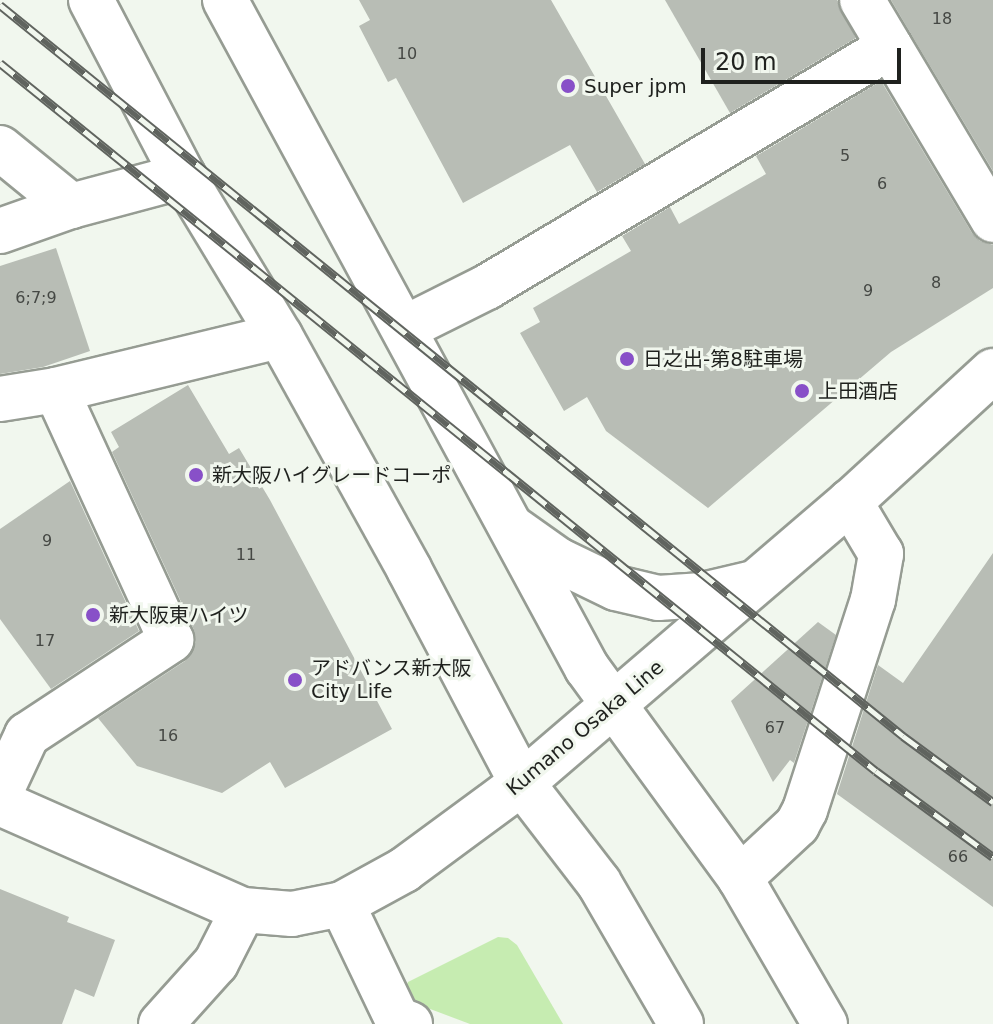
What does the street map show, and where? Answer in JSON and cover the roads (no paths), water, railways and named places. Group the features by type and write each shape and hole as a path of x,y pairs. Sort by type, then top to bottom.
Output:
{"street":[{"path":"91,0 183,176 280,336 522,783 599,883 681,1024"},
{"path":"225,0 587,668 740,878 825,1024"},
{"path":"862,0 993,220"},
{"path":"405,328 487,287 890,47"},
{"path":"0,148 71,206"},
{"path":"0,231 71,206 183,176"},
{"path":"0,399 56,390 280,336"},
{"name":"Kumano Osaka Line","path":"0,803 243,910 292,914 342,904 404,870 522,783 850,502 993,371"},
{"path":"0,793 27,735 171,640 56,390"},
{"path":"740,878 797,825 805,810 873,600 881,554 850,502"},
{"path":"506,522 558,560 616,588 658,598 703,595 758,582"},
{"path":"342,904 397,1019 410,1024"},
{"path":"161,1024 216,963 243,910"}],"railway":[{"path":"0,5 903,736 993,802"},
{"path":"0,63 876,771 993,857"}],"place":[{"name":"Super jpm","path":"568,86"},
{"name":"日之出-第8駐車場","path":"627,359"},
{"name":"上田酒店","path":"802,391"},
{"name":"新大阪ハイグレードコーポ","path":"196,475"},
{"name":"新大阪東ハイツ","path":"93,615"},
{"name":"アドバンス新大阪 City Life","path":"295,680"}]}
